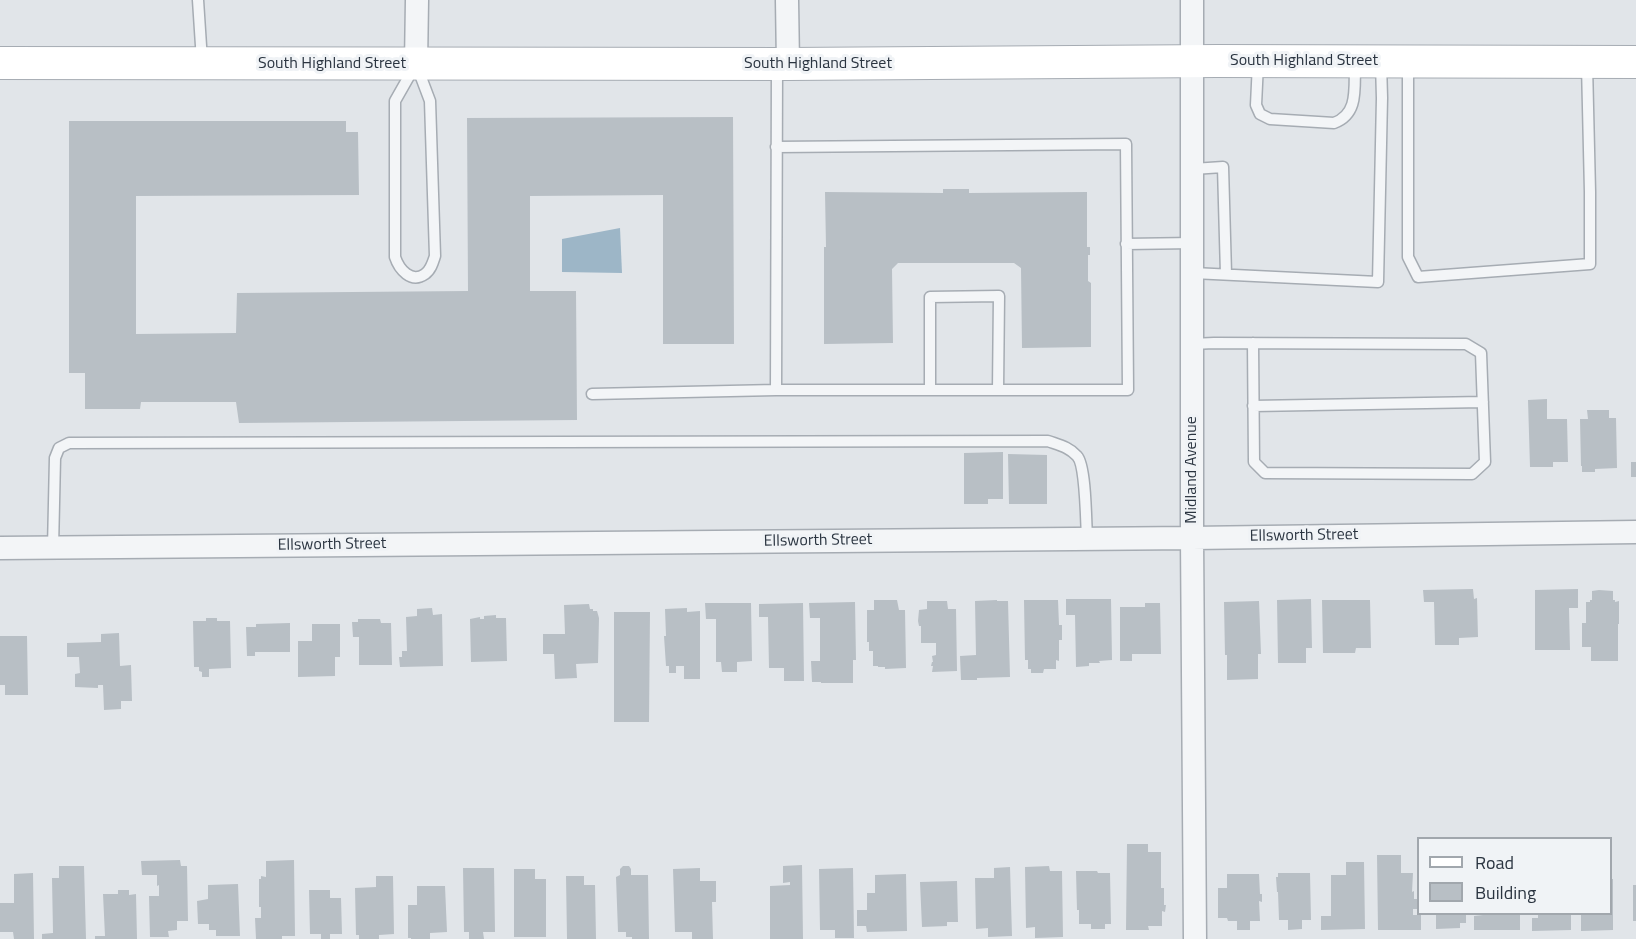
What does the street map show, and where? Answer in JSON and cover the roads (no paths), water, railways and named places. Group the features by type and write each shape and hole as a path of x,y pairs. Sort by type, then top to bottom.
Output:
{"main road":[{"name":"South Highland Street","path":"0,63 1636,62"}],"street":[{"path":"416,64 417,0"},
{"path":"782,64 787,0"},
{"name":"Midland Avenue","path":"1192,0 1195,939"},
{"name":"Ellsworth Street","path":"0,548 1636,532"}],"lane":[{"path":"198,0 202,64"},
{"path":"1258,61 1256,105 1260,114 1269,119 1334,123 1342,120 1350,112 1353,98 1381,62"},
{"path":"1192,273 1378,282 1381,62"},
{"path":"1381,62 1408,258 1418,277 1590,264 1587,62"},
{"path":"416,64 430,101 435,256 431,267 425,274 416,277 405,273 399,267 395,257 394,101 416,64"},
{"path":"777,390 776,147 782,64"},
{"path":"592,394 777,390 1128,390 1126,144 776,147"},
{"path":"1193,169 1223,167 1226,274"},
{"path":"1126,244 1193,243"},
{"path":"930,390 930,297 999,296 998,390"},
{"path":"1192,344 1253,344 1466,344 1481,353 1485,462 1472,474 1265,473 1254,462 1253,344"},
{"path":"1253,406 1483,402"},
{"path":"53,548 55,458 59,448 81,443 1048,441 1066,447 1079,457 1087,539"}],"water":[{"path":"620,228 622,273 562,272 562,239"}]}
